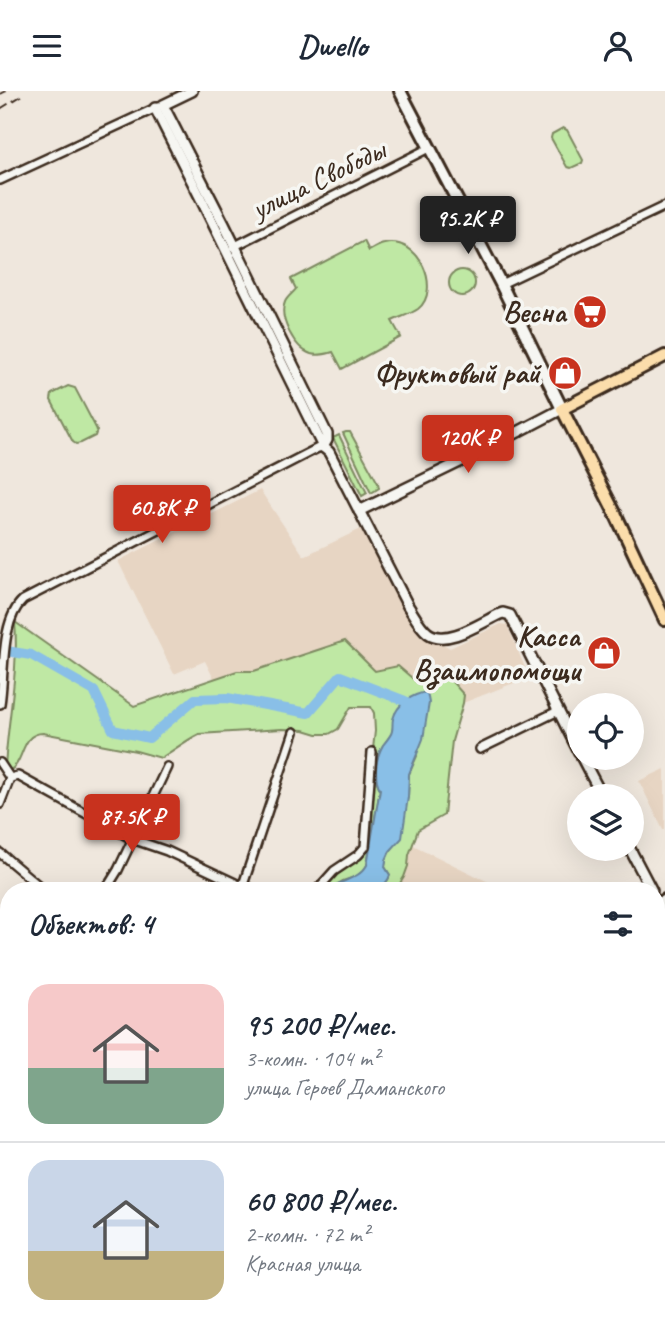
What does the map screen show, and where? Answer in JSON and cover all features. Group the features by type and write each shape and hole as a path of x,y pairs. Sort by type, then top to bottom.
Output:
{"main road":[{"path":"400,91 616,515 665,620"},
{"path":"562,409 665,356"}],"street":[{"path":"0,180 192,91"},
{"path":"159,106 231,248 323,447 329,452 419,623 429,634 436,637 452,637 500,614 510,615 567,729"},
{"name":"улица Свободы","path":"231,248 429,148"},
{"path":"500,284 665,206"},
{"path":"359,512 562,409"},
{"path":"0,704 5,643 12,616 19,603 323,447"},
{"path":"480,749 558,711"},
{"path":"244,882 294,732"},
{"path":"324,882 365,847 372,752"},
{"path":"0,763 10,778"},
{"path":"111,882 167,767"},
{"path":"10,778 18,776 132,839 194,863 229,882"},
{"path":"0,804 10,778"},
{"path":"0,853 34,882"},
{"path":"636,861 647,882"}],"shaded area":[{"path":"260,490 304,556 361,529 413,627 450,648 501,624 507,625 529,677 463,703 464,695 447,676 419,684 398,666 375,671 345,641 254,671 237,671 214,679 205,661 174,674 118,561"},
{"path":"665,769 665,830 644,791 644,784 639,781"},
{"path":"413,845 489,882 400,882"}],"green space":[{"path":"563,128 567,130 583,160 571,168 567,167 551,138 552,134"},
{"path":"364,241 369,251 384,244 396,243 407,248 423,266 428,290 418,309 392,321 401,337 342,369 333,352 314,355 299,346 289,332 283,309 286,300 296,289 291,279"},
{"path":"462,270 471,274 475,283 471,292 462,296 453,292 449,283 453,274"},
{"path":"68,386 75,388 97,430 95,436 76,444 51,400 52,394"},
{"path":"350,432 378,483 379,488 371,493 343,433"},
{"path":"339,435 367,493 362,496 333,438"},
{"path":"15,622 134,706 237,671 254,671 345,641 375,671 398,666 419,684 447,676 464,695 452,741 444,815 418,830 401,882 387,882 390,875 385,867 386,860 394,846 408,797 409,774 417,756 395,715 392,733 382,747 377,782 380,789 367,865 357,876 341,882 327,882 340,870 358,861 361,855 375,731 371,707 351,707 338,729 329,734 282,729 199,734 161,758 43,733 36,734 26,743 18,762 9,771 5,767 16,640"}],"water":[{"path":"427,692 429,703 423,739 409,774 402,838 386,860 385,867 390,875 386,882 342,882 359,874 367,865 380,789 376,773 379,755 391,733 398,709 416,695"}],"waterway":[{"path":"0,650 31,655 94,691 113,730 149,738 195,699 227,698 308,713 340,676 405,701 409,709 407,715"}],"railway":[{"path":"0,94 6,91"},
{"path":"0,109 21,96"}],"place":[{"name":"Весна","path":"590,312"},
{"name":"Фруктовый рай","path":"565,373"},
{"name":"Касса Взаимопомощи","path":"604,653"}]}
